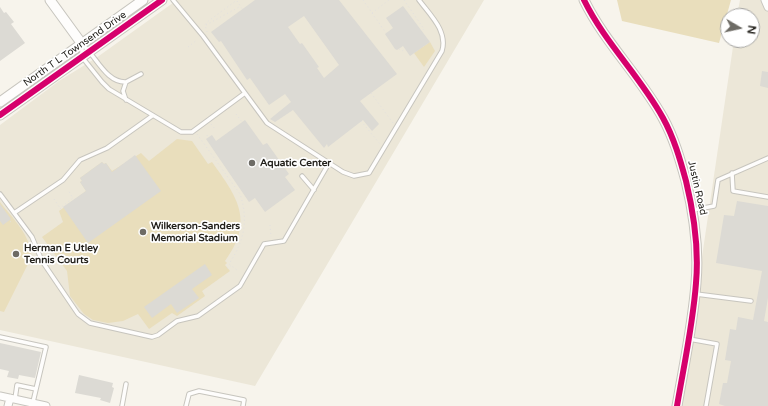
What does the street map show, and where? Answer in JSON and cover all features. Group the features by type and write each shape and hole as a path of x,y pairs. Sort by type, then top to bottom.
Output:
{"street":[{"path":"50,0 82,44"},
{"name":"North T L Townsend Drive","path":"0,102 143,0"},
{"name":"North T L Townsend Drive","path":"0,115 162,0"},
{"name":"Justin Road","path":"584,0 609,43 640,83 663,119 679,154 692,210 696,261 695,294 677,406"},
{"path":"766,0 768,7"},
{"path":"0,396 46,406"},
{"path":"8,406 12,398"}],"lane":[{"path":"173,0 184,11 267,123 329,163 354,176 369,173 442,51 445,42 443,33 419,0"},
{"path":"82,44 90,51 111,77 121,82 126,82 141,74"},
{"path":"82,44 82,57 102,82 126,100 181,132 194,130 245,93"},
{"path":"126,82 123,91 126,100"},
{"path":"14,213 63,180 80,160 107,148 152,116"},
{"path":"692,210 714,206 718,180 768,158"},
{"path":"0,194 32,237 45,265 78,314 90,323 146,336 158,335 177,321 198,316 240,286 264,244 284,241 329,163"},
{"path":"732,173 733,191 768,197"},
{"path":"302,176 314,190"},
{"path":"695,294 751,301"},
{"path":"0,337 46,347 33,402"},
{"path":"688,339 717,344 706,406"},
{"path":"122,406 126,384"},
{"path":"12,398 17,385 36,389"},
{"path":"186,406 189,394 199,391 244,400 243,406"}],"path":[{"path":"205,25 237,0 243,10"},
{"path":"363,0 386,33"},
{"path":"372,13 389,0"},
{"path":"404,0 424,29 423,30"},
{"path":"205,25 241,6"},
{"path":"205,25 207,33 209,34"},
{"path":"188,47 197,40"},
{"path":"399,49 402,51 405,49"},
{"path":"371,93 393,123"},
{"path":"236,114 242,122"},
{"path":"361,121 380,144"},
{"path":"194,130 240,194 245,218 245,230 241,242 229,264 231,266"},
{"path":"54,199 61,208 73,198 68,190"},
{"path":"10,222 14,219"},
{"path":"270,225 272,243"},
{"path":"227,268 231,266"},
{"path":"231,266 237,270"}],"shaded area":[{"path":"177,0 484,0 255,386 0,330 0,125 59,81 96,58"},
{"path":"617,0 731,0 729,8 720,8 719,43 622,21"},
{"path":"740,0 768,0 768,406 680,406 733,48 760,48 760,8 738,8"},
{"path":"430,42 435,51 424,67 414,53"},
{"name":"Wilkerson-Sanders Memorial Stadium","path":"177,139 192,141 208,164 212,162 229,186 235,198 241,221 239,233 234,246 225,261 227,263 225,265 230,271 202,291 205,296 177,316 172,313 149,329 138,314 123,321 108,323 93,320 84,314 70,296 67,271 42,237 63,222 59,211 86,191 80,182 82,181 80,178 102,162 104,164 106,163 112,171 141,153 149,161"},
{"name":"Herman E Utley Tennis Courts","path":"0,202 16,221 25,235 31,258 4,312 0,311"}],"building":[{"path":"255,0 339,0 397,74 360,101 379,124 372,131 363,120 328,147 327,144 324,148 293,110 275,122 270,119 291,102 285,94 269,105 250,78 247,80 221,41 219,42 211,32","holes":["304,16 339,65 324,78 317,68 319,67 302,43 300,44 288,27"]},
{"path":"403,6 430,42 410,56 403,46 397,50 395,49 385,34 393,28 386,18"},
{"path":"0,7 14,22 11,24 25,43 0,61"},
{"path":"762,71 768,72 768,88 760,86"},
{"name":"Aquatic Center","path":"245,120 263,145 267,143 289,174 285,177 295,190 265,212 255,198 249,202 206,139 212,135 216,141"},
{"path":"135,155 161,191 88,243 63,207 86,191 80,182 82,181 80,178 102,162 104,164 106,163 112,172"},
{"path":"737,201 768,206 768,298 764,321 768,322 768,406 725,406 719,404 723,383 727,383 731,361 725,360 730,329 736,330 738,317 753,320 762,271 716,263 724,215 734,216"},
{"path":"0,204 11,219 3,225 0,221"},
{"path":"205,264 212,275 192,289 199,298 177,313 171,304 152,318 144,307"},
{"path":"0,343 41,352 35,378 19,375 18,379 7,377 9,371 0,369"},
{"path":"79,375 113,383 112,387 114,388 110,403 100,400 101,398 75,393"}],"cycle path":[{"path":"0,115 162,0"},
{"path":"584,0 602,31 644,88 663,118 674,141 686,181 695,232 697,270 691,329 677,406"}],"place":[{"name":"Aquatic Center","path":"252,163"},
{"name":"Wilkerson-Sanders Memorial Stadium","path":"143,232"},
{"name":"Herman E Utley Tennis Courts","path":"16,254"}]}
